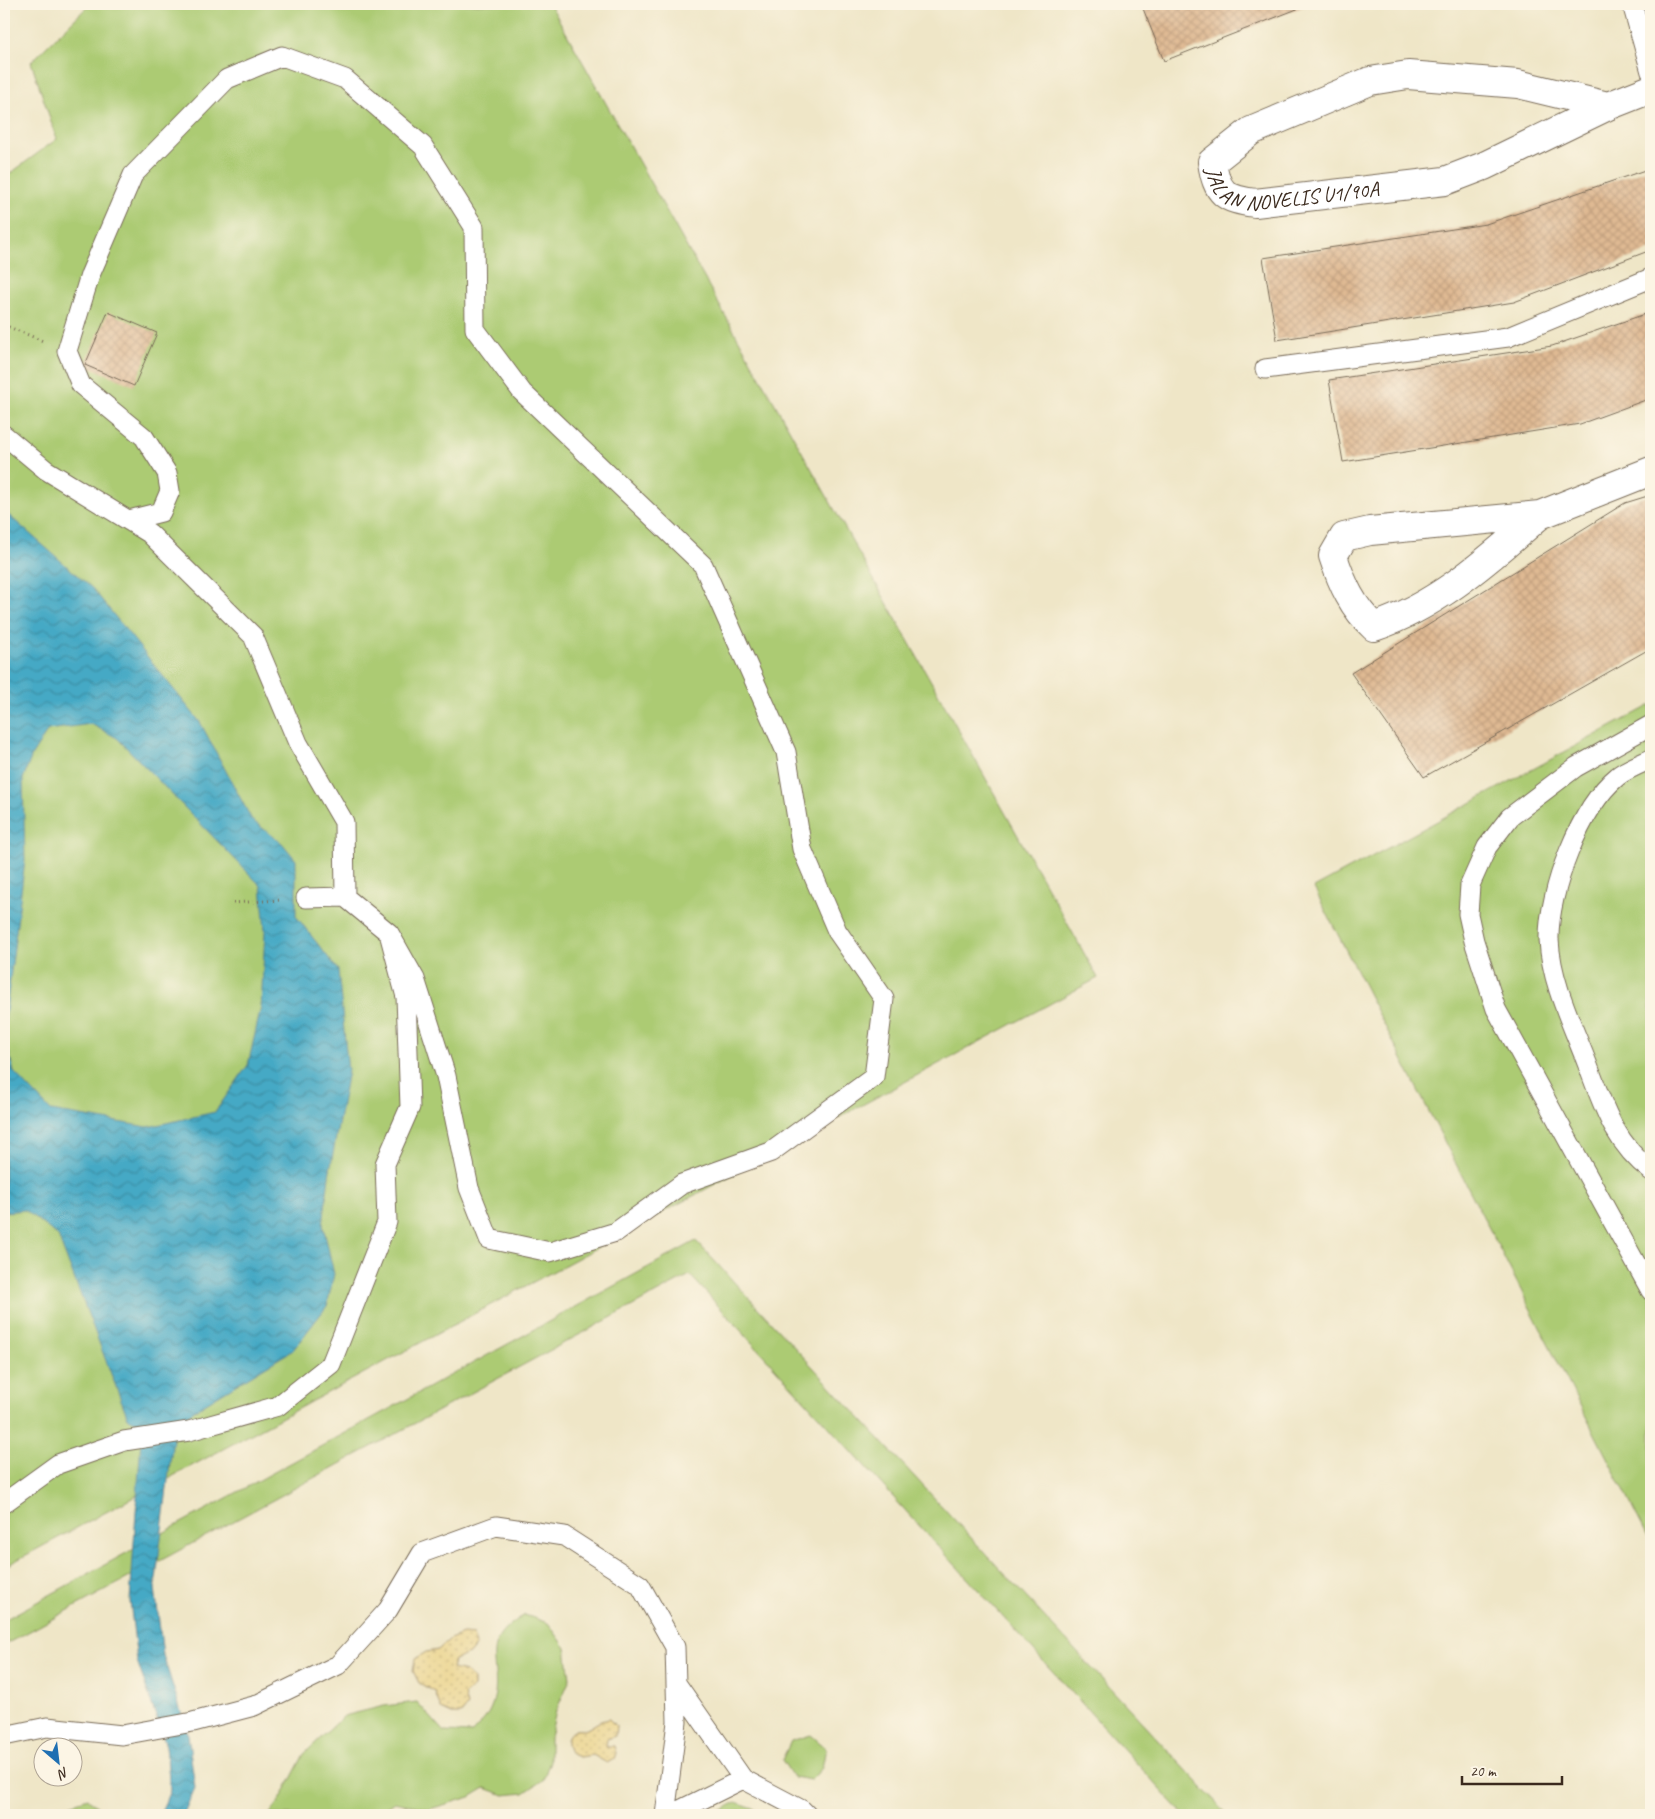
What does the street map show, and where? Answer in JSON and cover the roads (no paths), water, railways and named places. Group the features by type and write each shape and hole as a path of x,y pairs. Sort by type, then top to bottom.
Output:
{"street":[{"name":"JALAN NOVELIS U1/90A","path":"1608,106 1518,84 1408,75 1370,81 1250,131 1212,162 1215,183 1232,200 1256,203 1445,181 1484,166 1608,106 1651,89"},
{"path":"1540,515 1471,574 1400,618 1374,627 1359,613 1339,576 1333,556 1344,537 1370,531 1540,515 1651,471"}],"lane":[{"path":"1632,4 1651,72"},
{"path":"129,520 161,512 170,491 167,473 144,437 81,385 67,351 90,275 133,175 227,79 282,56 345,79 423,146 474,227 475,329 522,392 703,565 786,752 802,849 837,931 884,999 874,1077 771,1152 682,1184 616,1232 550,1252 490,1239 469,1188 446,1076 415,979 389,932 345,897 306,898"},
{"path":"1265,369 1508,336 1651,278"},
{"path":"4,435 46,470 149,533 253,636 298,743 344,822 345,897"},
{"path":"1651,725 1576,767 1510,817 1487,847 1470,885 1468,914 1474,941 1496,1009 1651,1291"},
{"path":"1651,759 1618,776 1581,821 1556,885 1549,940 1557,983 1615,1133 1634,1157 1651,1171"},
{"path":"4,1503 58,1464 124,1440 190,1431 278,1406 331,1364 387,1222 385,1164 410,1107 406,997 389,932"},
{"path":"4,1736 47,1727 122,1735 193,1722 254,1706 338,1665 388,1610 422,1553 496,1526 564,1536 640,1585 675,1647 677,1722 665,1815"},
{"path":"676,1682 743,1779 802,1810 807,1815"},
{"path":"670,1815 743,1779"}],"water":[{"path":"4,511 93,589 200,722 252,820 282,843 296,860 296,916 338,970 348,1071 329,1176 323,1225 334,1274 327,1306 293,1350 175,1422 155,1588 163,1655 188,1734 195,1788 183,1815 160,1815 170,1790 166,1746 137,1661 130,1601 142,1424 128,1418 58,1236 25,1210 4,1212 4,1031 14,1072 51,1111 148,1127 215,1112 248,1065 261,1007 265,931 261,886 117,738 91,724 48,730 32,755 23,779 25,860 4,1028"}]}
